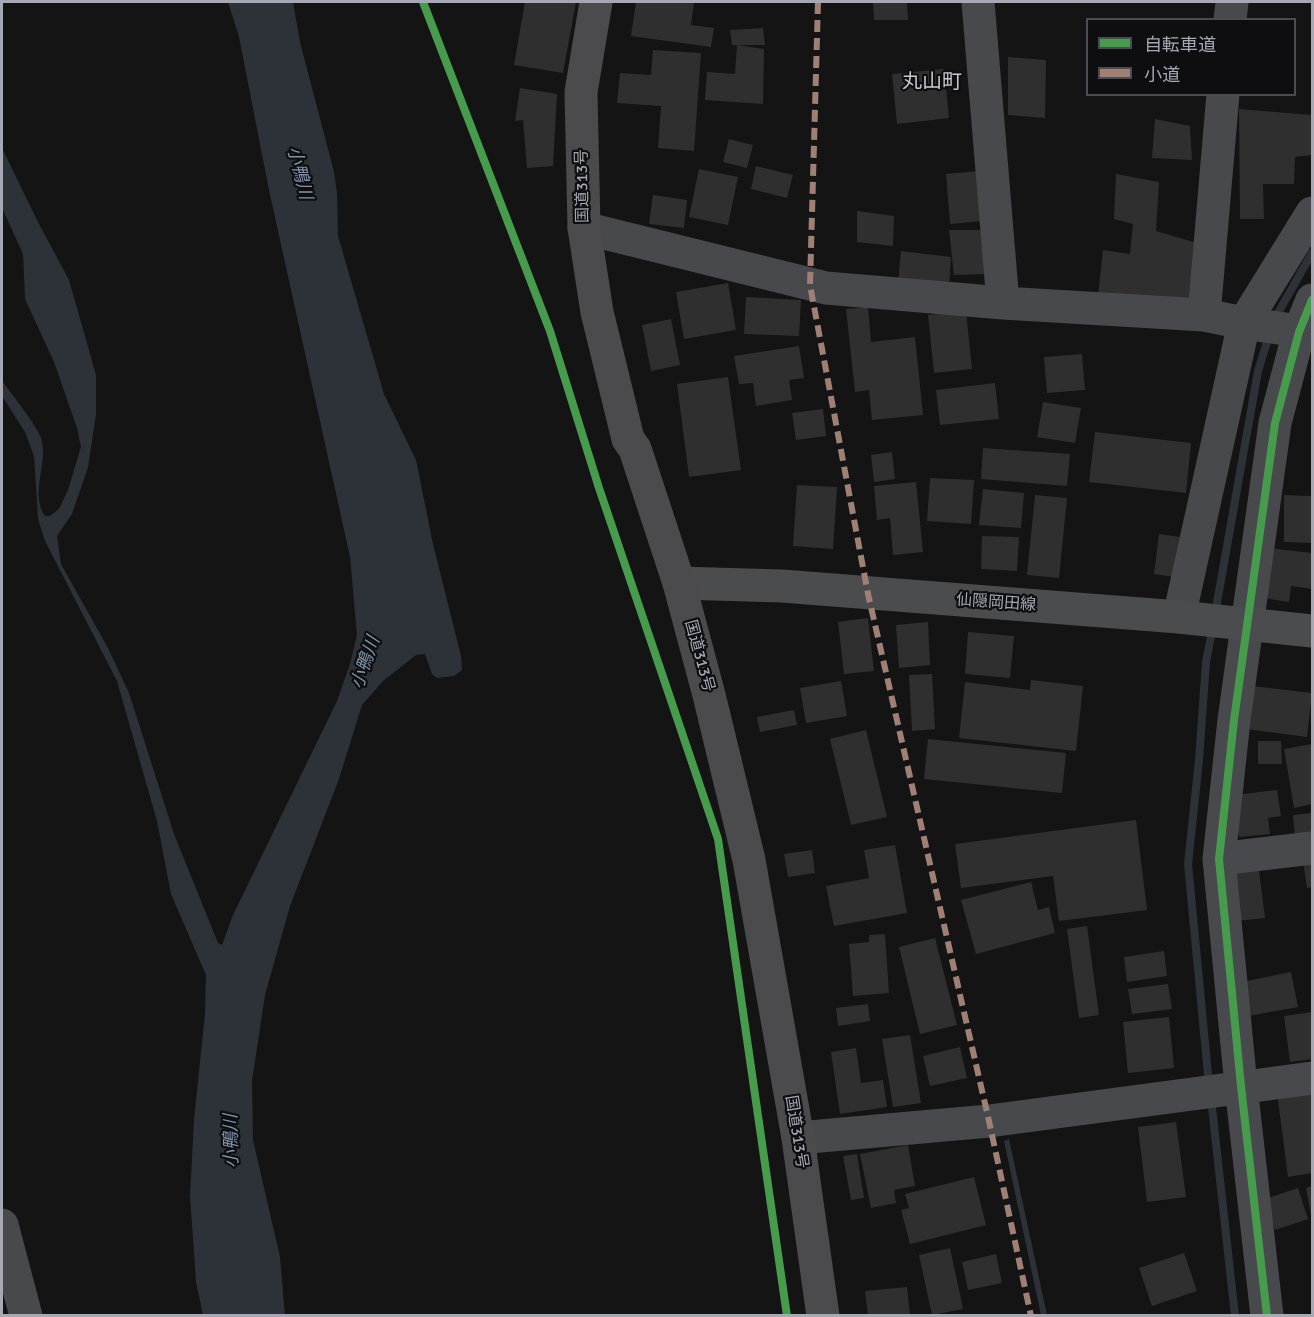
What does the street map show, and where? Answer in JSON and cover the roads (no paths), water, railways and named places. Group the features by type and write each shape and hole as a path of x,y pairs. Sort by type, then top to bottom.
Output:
{"highway":[{"name":"国道313号","path":"596,2 581,92 584,228 597,312 628,439 635,449 679,583 709,695 748,860 798,1138 823,1316"}],"main road":[{"name":"仙隠岡田線","path":"679,583 782,586 1184,617 1312,630"}],"street":[{"path":"978,2 1003,303"},
{"path":"1230,18 1232,2"},
{"path":"1204,315 1223,96"},
{"path":"1184,617 1244,323 1312,213"},
{"path":"584,228 826,288 1003,303 1204,315 1306,332"},
{"path":"1267,1316 1241,1086 1219,859 1234,720 1241,623 1275,423 1306,332 1312,300"},
{"path":"1219,859 1312,848"},
{"path":"798,1138 989,1121 1312,1078"},
{"path":"2,1225 26,1316"}],"water":[{"name":"小鴨川","path":"228,2 293,2 300,42 334,172 338,236 384,394 416,460 433,544 461,656 462,670 454,676 437,678 432,674 425,654 416,655 383,681 362,705 339,779 290,906 265,995 252,1081 253,1140 280,1257 285,1316 203,1315 196,1282 190,1196 194,1119 205,1014 206,975 171,894 157,821 117,681 45,541 38,519 34,456 25,432 2,396 2,381 41,438 43,458 39,498 45,516 50,516 59,509 68,490 81,447 77,428 54,362 25,299 23,254 2,208 2,148 69,280 96,375 96,415 88,467 72,514 57,536 61,564 108,648 129,693 174,834 218,943 222,945 233,915 337,701 357,635 350,557 269,190 239,37"},
{"path":"1009,1139 1047,1315 1041,1315 1004,1141"}],"waterway":[{"path":"1274,320 1312,253"},
{"path":"1215,614 1258,371 1270,332"},
{"path":"1209,1085 1188,864 1206,662 1213,626"},
{"path":"1211,1098 1235,1316"}],"district":[{"name":"丸山町","path":"932,83"}]}
